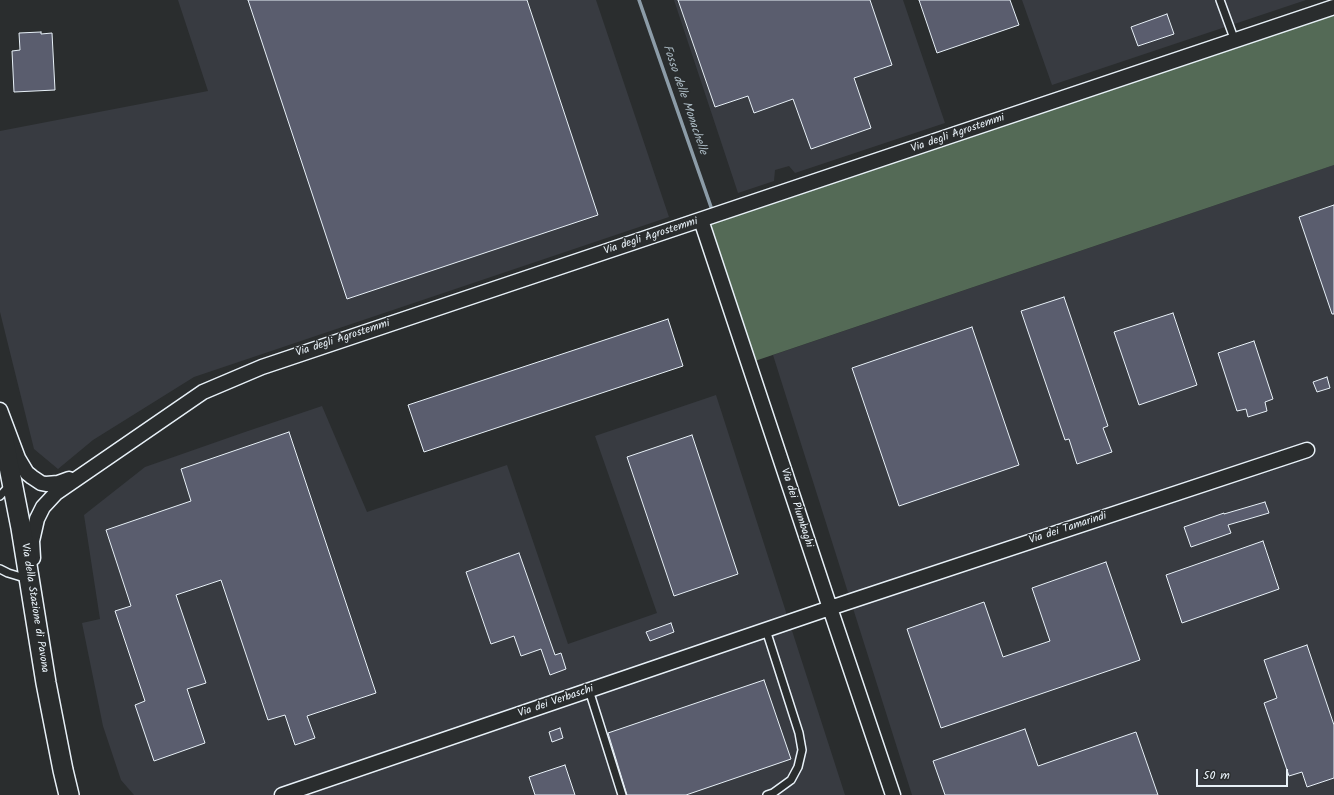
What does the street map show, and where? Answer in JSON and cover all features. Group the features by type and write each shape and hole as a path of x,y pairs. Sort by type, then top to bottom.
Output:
{"main road":[{"name":"Via della Stazione di Pavona","path":"0,421 12,481 37,634 69,795"}],"street":[{"name":"Via degli Agrostemmi","path":"37,634 32,548 35,526 43,507 51,497 202,392 262,367 1334,7"},
{"name":"Via dei Plumbaghi","path":"701,220 893,795"},
{"name":"Via degli Agrostemmi","path":"0,410 18,458 27,473 36,480 46,484 58,483 86,472"},
{"name":"Via dei Tamarindi","path":"830,608 1307,450"},
{"name":"Via dei Verbaschi","path":"282,795 830,608"}],"lane":[{"path":"1220,0 1235,41"},
{"path":"0,496 12,481"},
{"path":"0,569 29,579"},
{"path":"766,630 800,733 802,750 798,767 791,780 773,793 767,795"},
{"path":"589,690 622,795"}],"shaded area":[{"path":"178,0 596,0 669,217 194,377 93,440 58,469 34,449 0,312 0,131 208,91"},
{"path":"674,0 903,0 945,123 795,173 789,166 775,170 774,181 738,193"},
{"path":"1022,0 1306,0 1052,85"},
{"path":"1334,165 1334,795 912,795 773,355"},
{"path":"716,395 845,795 134,795 121,780 103,726 82,623 100,619 84,515 145,467 322,406 367,512 507,465 568,644 657,613 595,436"}],"green space":[{"path":"1334,7 1334,165 749,363 701,220"}],"building":[{"path":"248,0 527,0 598,215 347,299"},
{"path":"678,0 870,0 892,65 854,78 871,128 811,149 793,99 754,113 748,96 715,107"},
{"path":"919,0 1010,0 1019,25 937,53"},
{"path":"1167,14 1174,34 1138,46 1131,27"},
{"path":"41,32 41,34 52,33 55,90 14,92 12,51 20,50 19,33"},
{"path":"1334,205 1334,314 1332,314 1299,217"},
{"path":"1064,297 1108,426 1103,428 1112,452 1077,464 1069,439 1065,440 1021,311"},
{"path":"1173,313 1197,385 1139,405 1114,332"},
{"path":"668,319 683,366 424,452 408,405"},
{"path":"972,327 1019,465 899,506 852,368"},
{"path":"1254,341 1273,399 1265,402 1267,411 1248,417 1246,409 1237,411 1218,353"},
{"path":"1327,377 1330,388 1317,392 1313,382"},
{"path":"289,432 376,693 307,716 315,738 295,745 285,715 268,720 221,580 176,595 206,683 187,689 205,743 154,761 135,705 145,701 115,611 131,606 106,530 191,501 181,469"},
{"path":"692,435 738,574 674,596 627,457"},
{"path":"1265,502 1269,513 1228,525 1231,533 1191,547 1184,527 1224,513"},
{"path":"1263,541 1279,589 1182,623 1166,575"},
{"path":"519,553 555,655 561,653 566,669 550,675 541,649 521,656 514,636 491,644 466,572"},
{"path":"1106,562 1140,660 941,728 907,629 984,602 1003,657 1050,641 1032,588"},
{"path":"671,623 674,632 650,641 646,632"},
{"path":"1307,645 1334,725 1334,778 1307,787 1302,772 1289,776 1264,703 1277,698 1264,660"},
{"path":"764,680 791,759 686,795 627,795 608,733"},
{"path":"560,728 563,738 552,742 549,732"},
{"path":"1025,729 1038,766 1136,732 1158,795 945,795 933,761"},
{"path":"565,765 575,795 535,795 529,777"}],"waterway":[{"name":"Fosso delle Monachelle","path":"639,0 711,207"}]}
